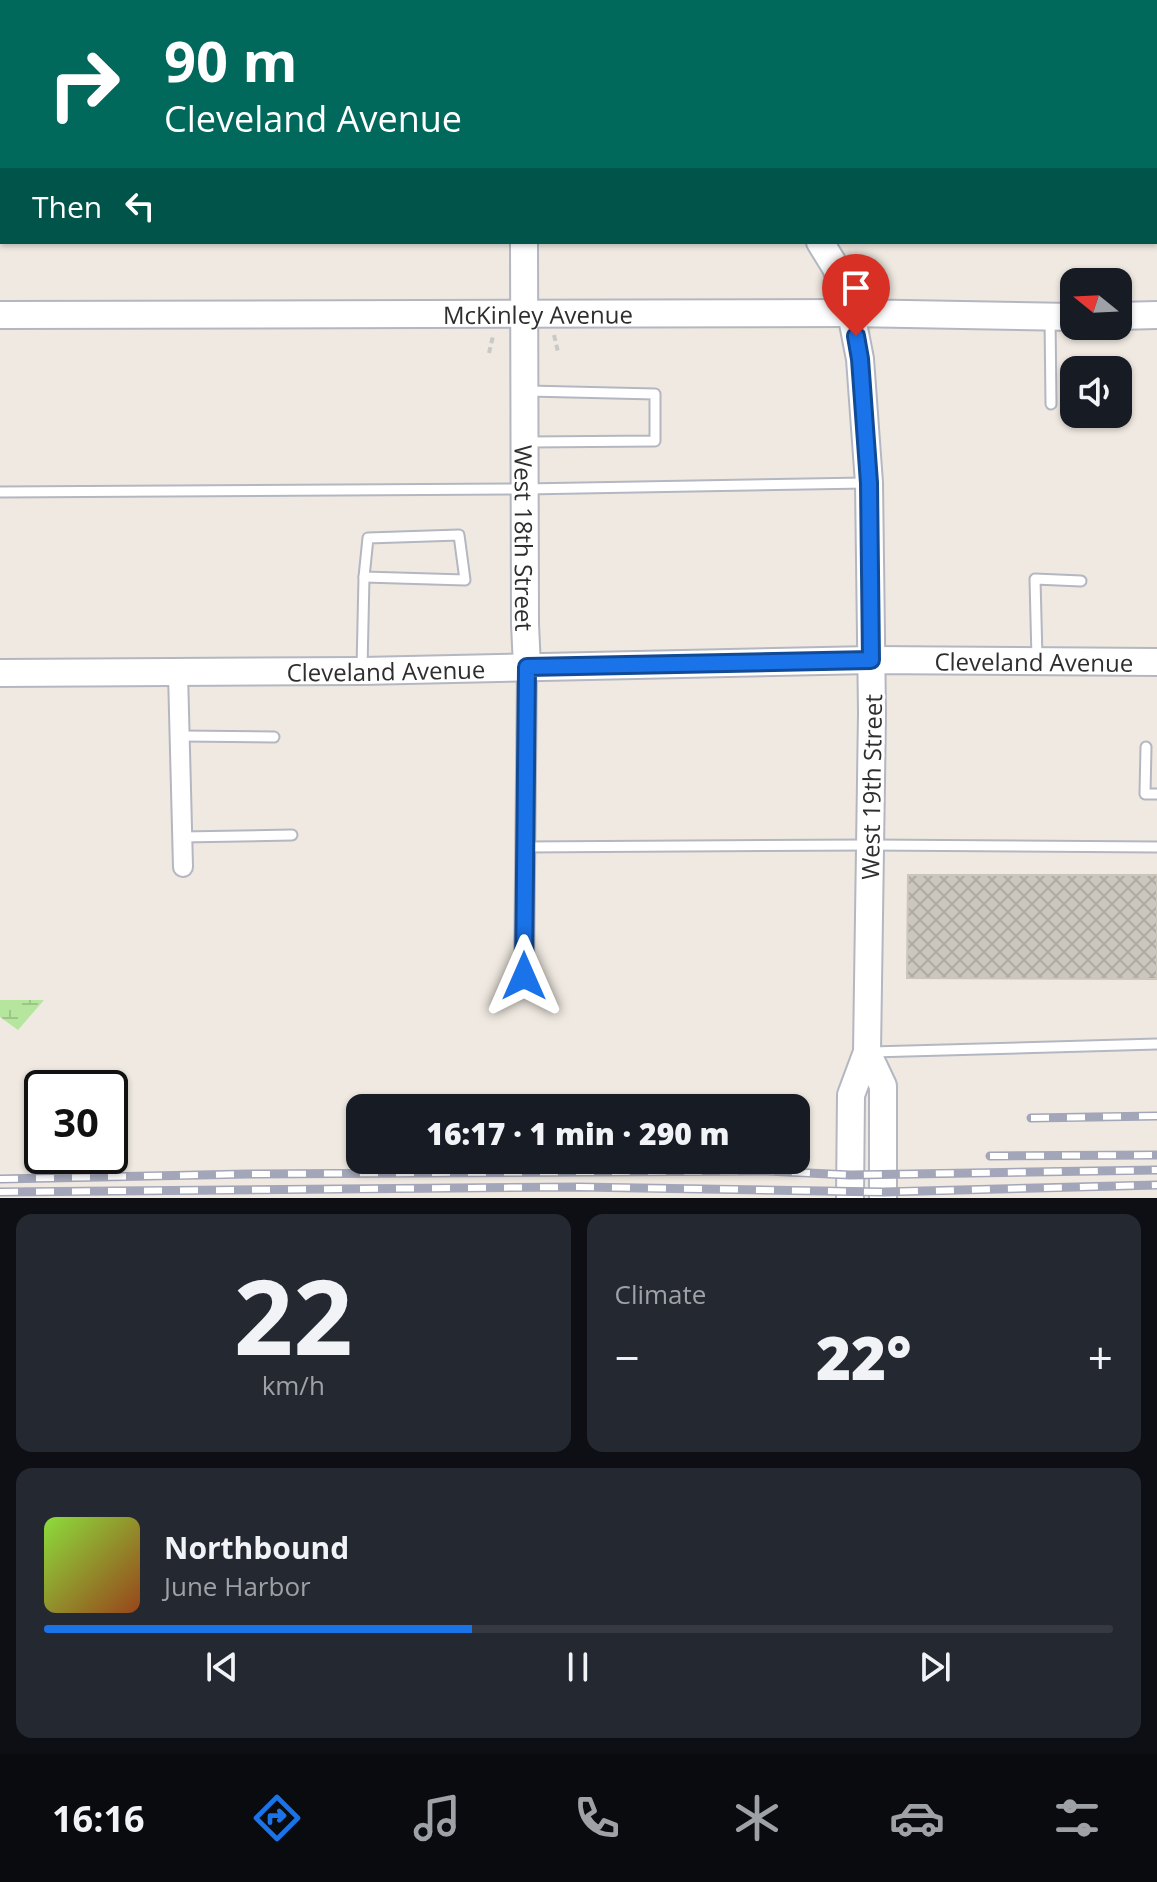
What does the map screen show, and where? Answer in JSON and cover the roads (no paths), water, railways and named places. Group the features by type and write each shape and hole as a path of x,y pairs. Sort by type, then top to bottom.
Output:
{"main road":[{"name":"West 18th Street","path":"524,244 527,667"},
{"name":"West 19th Street","path":"821,244 836,268 851,313 860,359 869,483 871,660 867,1052 851,1095 850,1198"},
{"name":"McKinley Avenue","path":"0,315 851,313 1060,317"},
{"path":"1132,316 1157,315"},
{"name":"Cleveland Avenue","path":"0,673 362,671 871,660 1157,662"},
{"name":"West 19th Street","path":"867,1052 883,1086 883,1198"}],"street":[{"name":"West 18th Street","path":"524,976 527,667"},
{"path":"178,673 183,867"}],"lane":[{"path":"1051,404 1060,333"},
{"path":"524,391 655,394 655,441 524,442"},
{"path":"0,492 525,489 869,483"},
{"path":"362,671 364,577 368,538 459,535 465,580 364,577"},
{"path":"1037,661 1035,579 1081,581"},
{"path":"181,736 274,737"},
{"path":"1146,747 1145,794 1157,794"},
{"path":"182,837 292,835"},
{"path":"524,847 1157,847"},
{"path":"867,1052 1157,1044"}],"railway":[{"path":"1031,1118 1157,1116"},
{"path":"990,1156 1157,1155"},
{"path":"0,1179 249,1174 767,1171 850,1175 1157,1170"},
{"path":"0,1192 578,1187 883,1192 1157,1185"}]}
